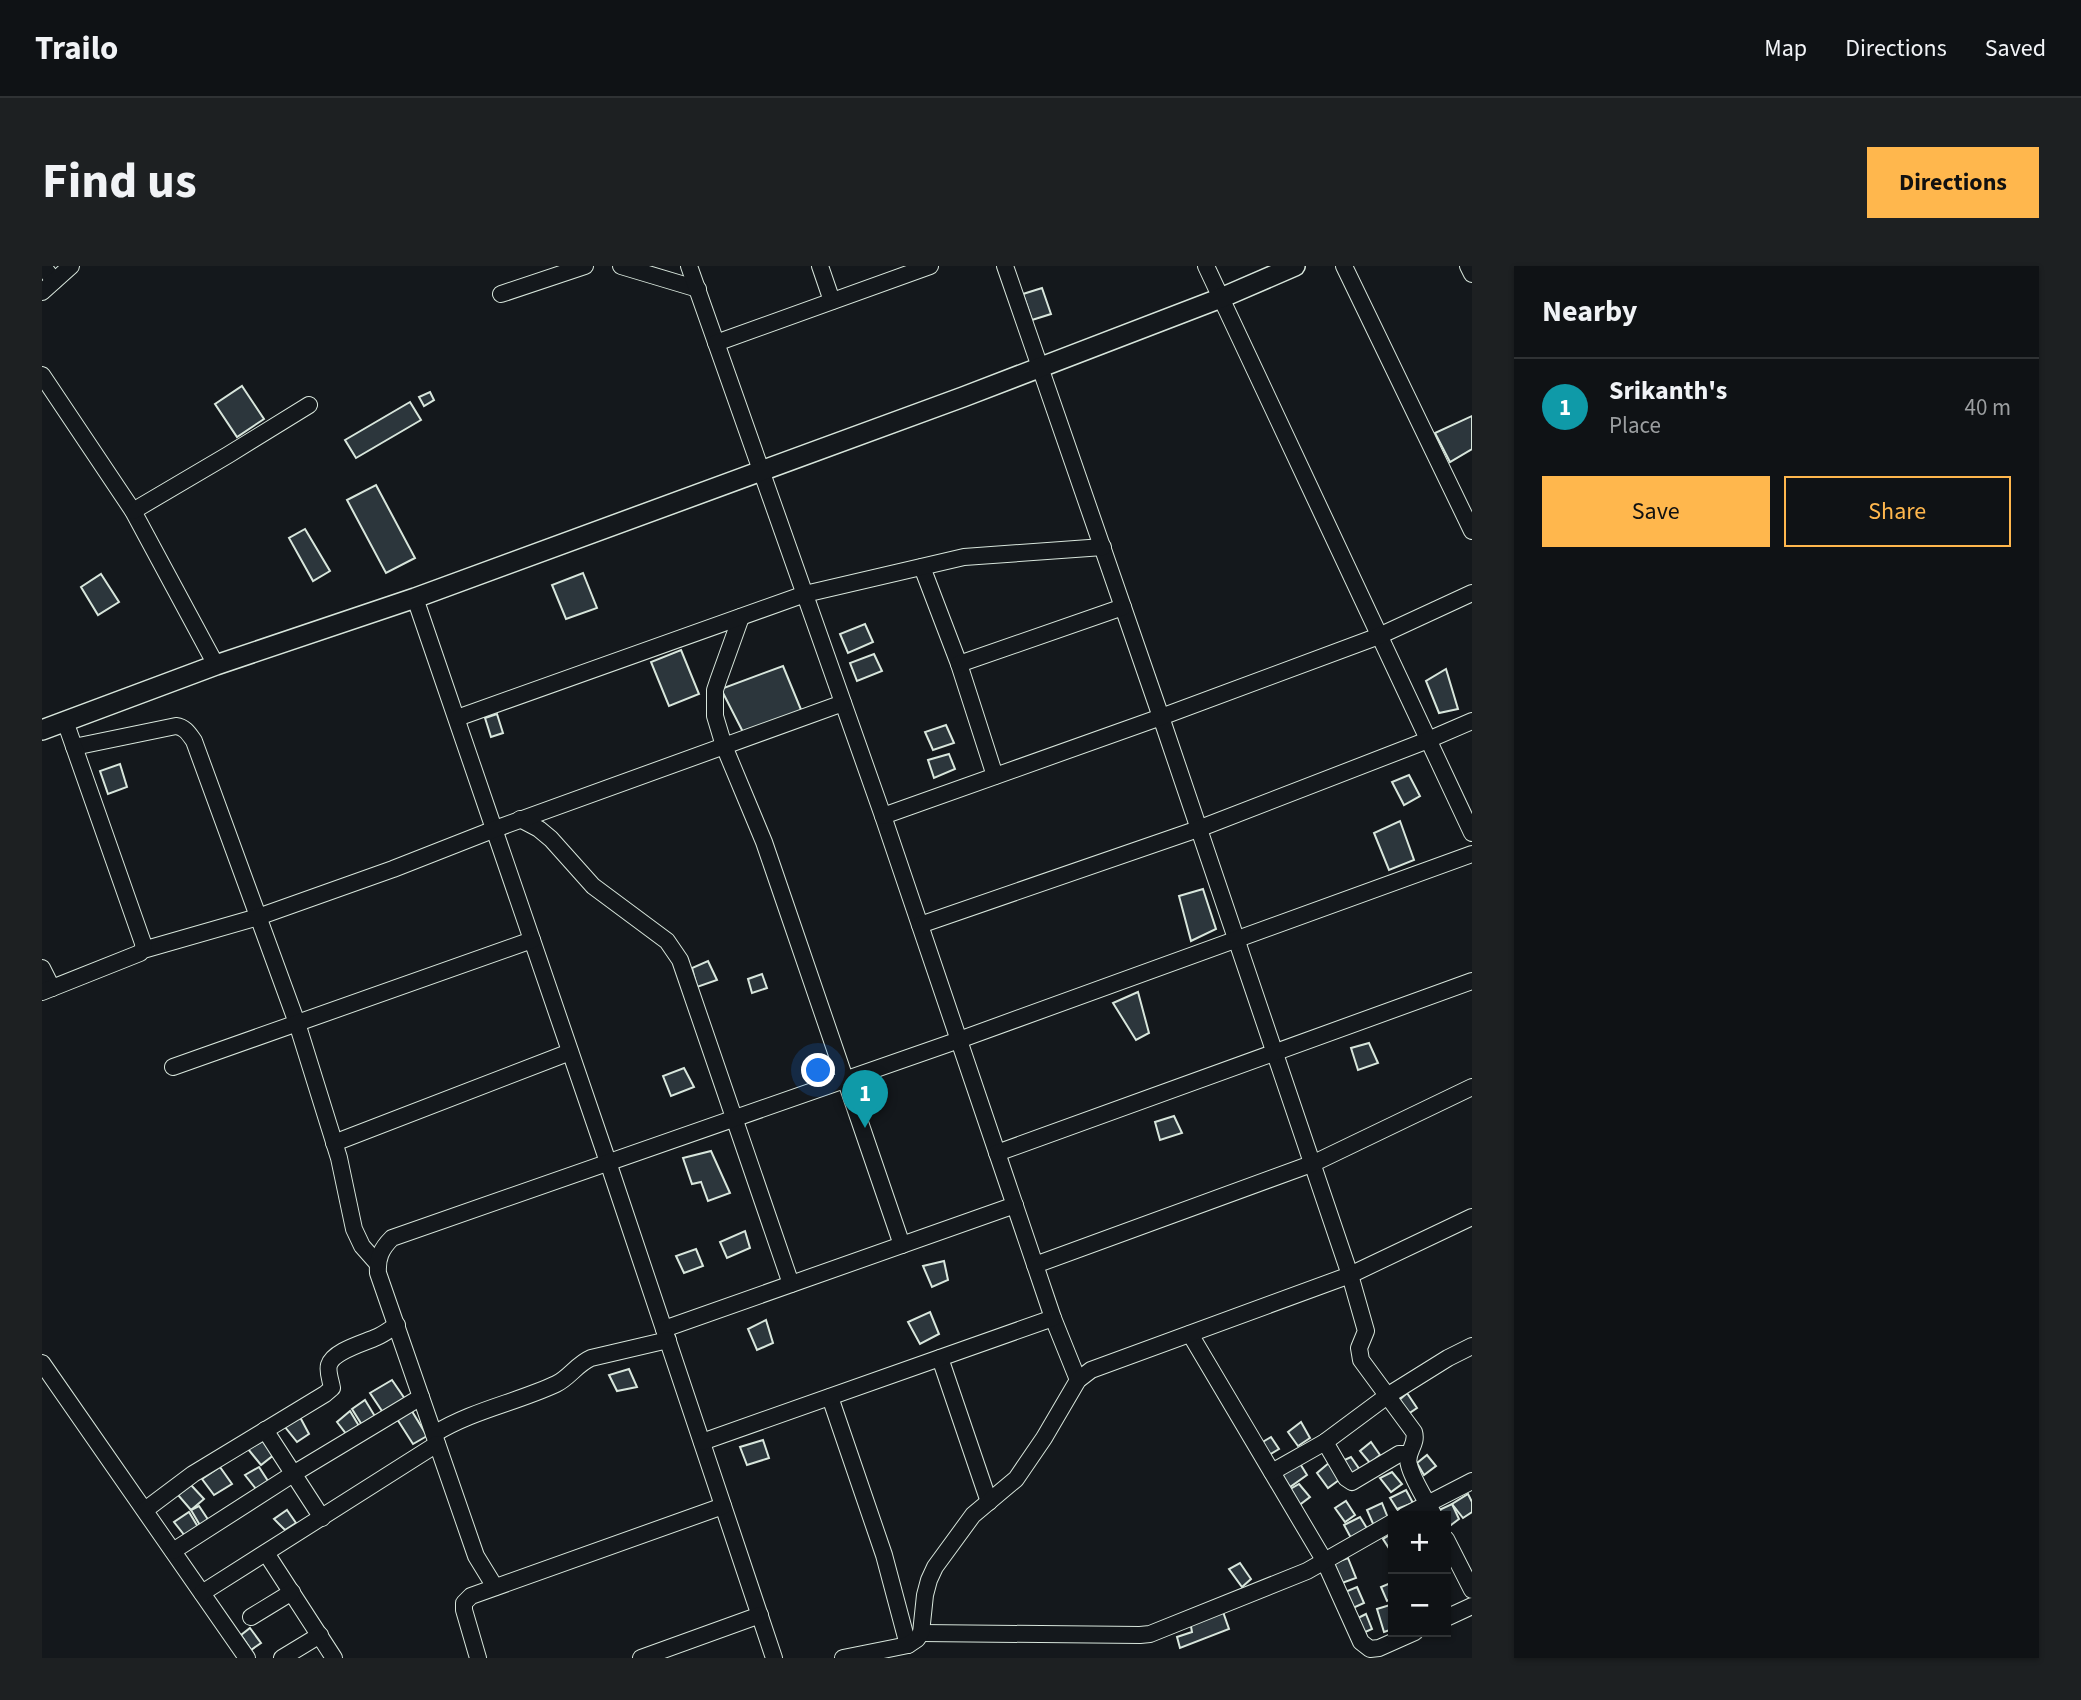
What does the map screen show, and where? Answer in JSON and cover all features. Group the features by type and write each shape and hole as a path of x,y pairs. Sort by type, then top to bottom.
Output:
{"main road":[{"path":"42,730 216,665 415,597 1041,367 1221,299 1296,266"}],"street":[{"path":"43,266 48,286 71,266"},
{"path":"501,294 585,266"},
{"path":"621,266 698,289"},
{"path":"689,266 883,816 1035,1265 1078,1380"},
{"path":"820,266 832,301"},
{"path":"716,342 930,266"},
{"path":"1006,266 1314,1163 1366,1331 1359,1353 1361,1360 1416,1437 1416,1443 1409,1454 1409,1465 1431,1510 1472,1480"},
{"path":"1206,266 1472,833"},
{"path":"1344,266 1472,531"},
{"path":"1468,266 1472,274"},
{"path":"42,375 134,511 216,665"},
{"path":"134,511 309,405"},
{"path":"457,718 805,594 975,556 1103,547"},
{"path":"922,567 959,664 995,776"},
{"path":"883,816 1379,636 1472,593"},
{"path":"415,597 774,1658"},
{"path":"959,664 1124,607"},
{"path":"741,617 715,690 715,716 724,746 764,842 902,1245"},
{"path":"42,968 47,990 143,950 258,917 393,870 520,819 843,702"},
{"path":"920,925 1198,829 1429,740 1472,720"},
{"path":"65,721 143,940 143,950"},
{"path":"74,747 176,726 189,733 297,1023 334,1143 357,1238 377,1263"},
{"path":"520,819 545,834 593,886 672,945 680,960 791,1284"},
{"path":"495,1587 476,1556 378,1273 377,1263 383,1248 392,1238 959,1040 1472,854"},
{"path":"173,1067 532,940"},
{"path":"997,1153 1472,981"},
{"path":"334,1143 570,1052"},
{"path":"1035,1265 1314,1163 1472,1087"},
{"path":"202,1593 322,1518 461,1419 556,1384 591,1358 666,1335 791,1284 1015,1205"},
{"path":"843,1658 908,1644 917,1639 921,1633 925,1595 935,1567 973,1515 1016,1479 1078,1380 1091,1370 1350,1275 1472,1217"},
{"path":"702,1442 1054,1318"},
{"path":"145,1510 192,1474 330,1390 332,1384 329,1365 335,1357 397,1325"},
{"path":"1190,1334 1324,1560 1361,1642 1370,1649 1403,1637"},
{"path":"1272,1472 1325,1442 1387,1396 1472,1346"},
{"path":"940,1358 989,1502"},
{"path":"42,1363 247,1658"},
{"path":"173,1550 421,1397"},
{"path":"830,1397 884,1555 908,1644"},
{"path":"265,1430 322,1518"},
{"path":"1325,1442 1346,1478 1352,1482 1399,1454 1409,1454"},
{"path":"478,1658 464,1610 464,1603 471,1596 723,1506"},
{"path":"921,1633 1150,1634 1307,1571 1388,1525"},
{"path":"1451,1549 1472,1590"},
{"path":"266,1553 334,1658"},
{"path":"251,1617 292,1592"},
{"path":"1451,1616 1472,1606"},
{"path":"641,1658 760,1615"},
{"path":"282,1658 320,1635"}],"building":[{"path":"1042,288 1051,314 1032,320 1023,294"},
{"path":"242,386 264,419 237,437 215,404"},
{"path":"430,392 434,400 424,406 419,397"},
{"path":"410,402 421,420 356,458 345,440"},
{"path":"1472,416 1472,449 1450,462 1435,433"},
{"path":"376,485 415,558 386,573 347,500"},
{"path":"305,529 330,571 313,581 289,538"},
{"path":"583,573 597,608 566,619 552,585"},
{"path":"101,574 119,602 98,615 81,587"},
{"path":"865,624 873,642 848,653 840,634"},
{"path":"681,650 699,694 669,706 651,662"},
{"path":"874,654 882,671 857,681 850,663"},
{"path":"783,666 802,712 744,734 721,689"},
{"path":"1446,669 1458,709 1439,713 1426,681"},
{"path":"497,714 503,733 491,737 485,718"},
{"path":"946,725 954,743 933,750 925,732"},
{"path":"949,754 955,769 934,778 928,760"},
{"path":"120,764 127,787 108,794 100,771"},
{"path":"1409,775 1420,796 1404,805 1392,782"},
{"path":"1400,821 1414,860 1389,870 1374,833"},
{"path":"1203,889 1216,929 1191,941 1179,896"},
{"path":"708,961 717,980 697,987 692,968"},
{"path":"762,974 767,988 752,993 748,979"},
{"path":"1138,992 1149,1033 1136,1040 1113,1003"},
{"path":"1369,1043 1378,1063 1358,1070 1351,1048"},
{"path":"684,1068 694,1087 671,1096 663,1076"},
{"path":"1174,1116 1182,1133 1160,1140 1155,1122"},
{"path":"711,1151 730,1193 708,1201 701,1182 692,1184 683,1158"},
{"path":"745,1231 750,1248 727,1258 720,1242"},
{"path":"696,1249 703,1266 684,1273 676,1256"},
{"path":"944,1261 948,1280 932,1287 923,1266"},
{"path":"930,1312 939,1334 920,1344 908,1322"},
{"path":"766,1320 773,1343 757,1350 748,1329"},
{"path":"629,1369 637,1387 617,1391 609,1375"},
{"path":"392,1380 405,1399 384,1414 370,1393"},
{"path":"1407,1393 1417,1408 1405,1416 1396,1403"},
{"path":"365,1400 376,1418 362,1425 352,1409"},
{"path":"410,1408 427,1436 413,1444 397,1419"},
{"path":"350,1411 359,1426 347,1435 337,1422"},
{"path":"300,1417 309,1434 297,1442 285,1427"},
{"path":"1301,1422 1310,1438 1298,1446 1288,1432"},
{"path":"1271,1437 1279,1449 1269,1455 1261,1443"},
{"path":"265,1440 275,1454 261,1465 248,1449"},
{"path":"763,1440 769,1458 747,1465 740,1447"},
{"path":"1371,1442 1380,1455 1370,1463 1360,1451"},
{"path":"1427,1455 1436,1466 1424,1475 1417,1463"},
{"path":"1351,1457 1360,1470 1350,1476 1340,1462"},
{"path":"1299,1462 1307,1475 1290,1487 1281,1474"},
{"path":"1330,1462 1339,1480 1328,1488 1317,1473"},
{"path":"220,1467 232,1484 214,1495 202,1479"},
{"path":"259,1467 268,1481 256,1489 245,1475"},
{"path":"1392,1472 1402,1484 1391,1492 1380,1478"},
{"path":"1299,1484 1310,1497 1298,1506 1287,1491"},
{"path":"191,1485 204,1499 191,1510 178,1495"},
{"path":"1406,1490 1413,1503 1397,1509 1390,1498"},
{"path":"1468,1494 1472,1502 1472,1512 1463,1518 1452,1504"},
{"path":"1346,1501 1355,1515 1345,1522 1335,1508"},
{"path":"1382,1503 1388,1518 1374,1526 1367,1510"},
{"path":"1452,1504 1459,1519 1451,1525 1451,1511 1437,1511"},
{"path":"199,1506 209,1521 201,1527 191,1510"},
{"path":"287,1510 296,1523 285,1530 274,1519"},
{"path":"189,1512 198,1527 185,1536 174,1522"},
{"path":"1360,1517 1368,1530 1351,1538 1344,1525"},
{"path":"1348,1558 1356,1578 1342,1583 1334,1563"},
{"path":"1240,1563 1251,1579 1242,1587 1229,1569"},
{"path":"1388,1584 1387,1601 1381,1587"},
{"path":"1357,1587 1364,1603 1353,1608 1345,1592"},
{"path":"1388,1606 1388,1631 1384,1632 1377,1609"},
{"path":"1222,1609 1229,1629 1180,1648 1177,1637 1192,1632 1190,1621"},
{"path":"1366,1614 1372,1629 1361,1634 1354,1620"},
{"path":"250,1628 261,1643 251,1650 241,1635"}],"place":[{"name":"Srikanth's","path":"865,1128"}]}
